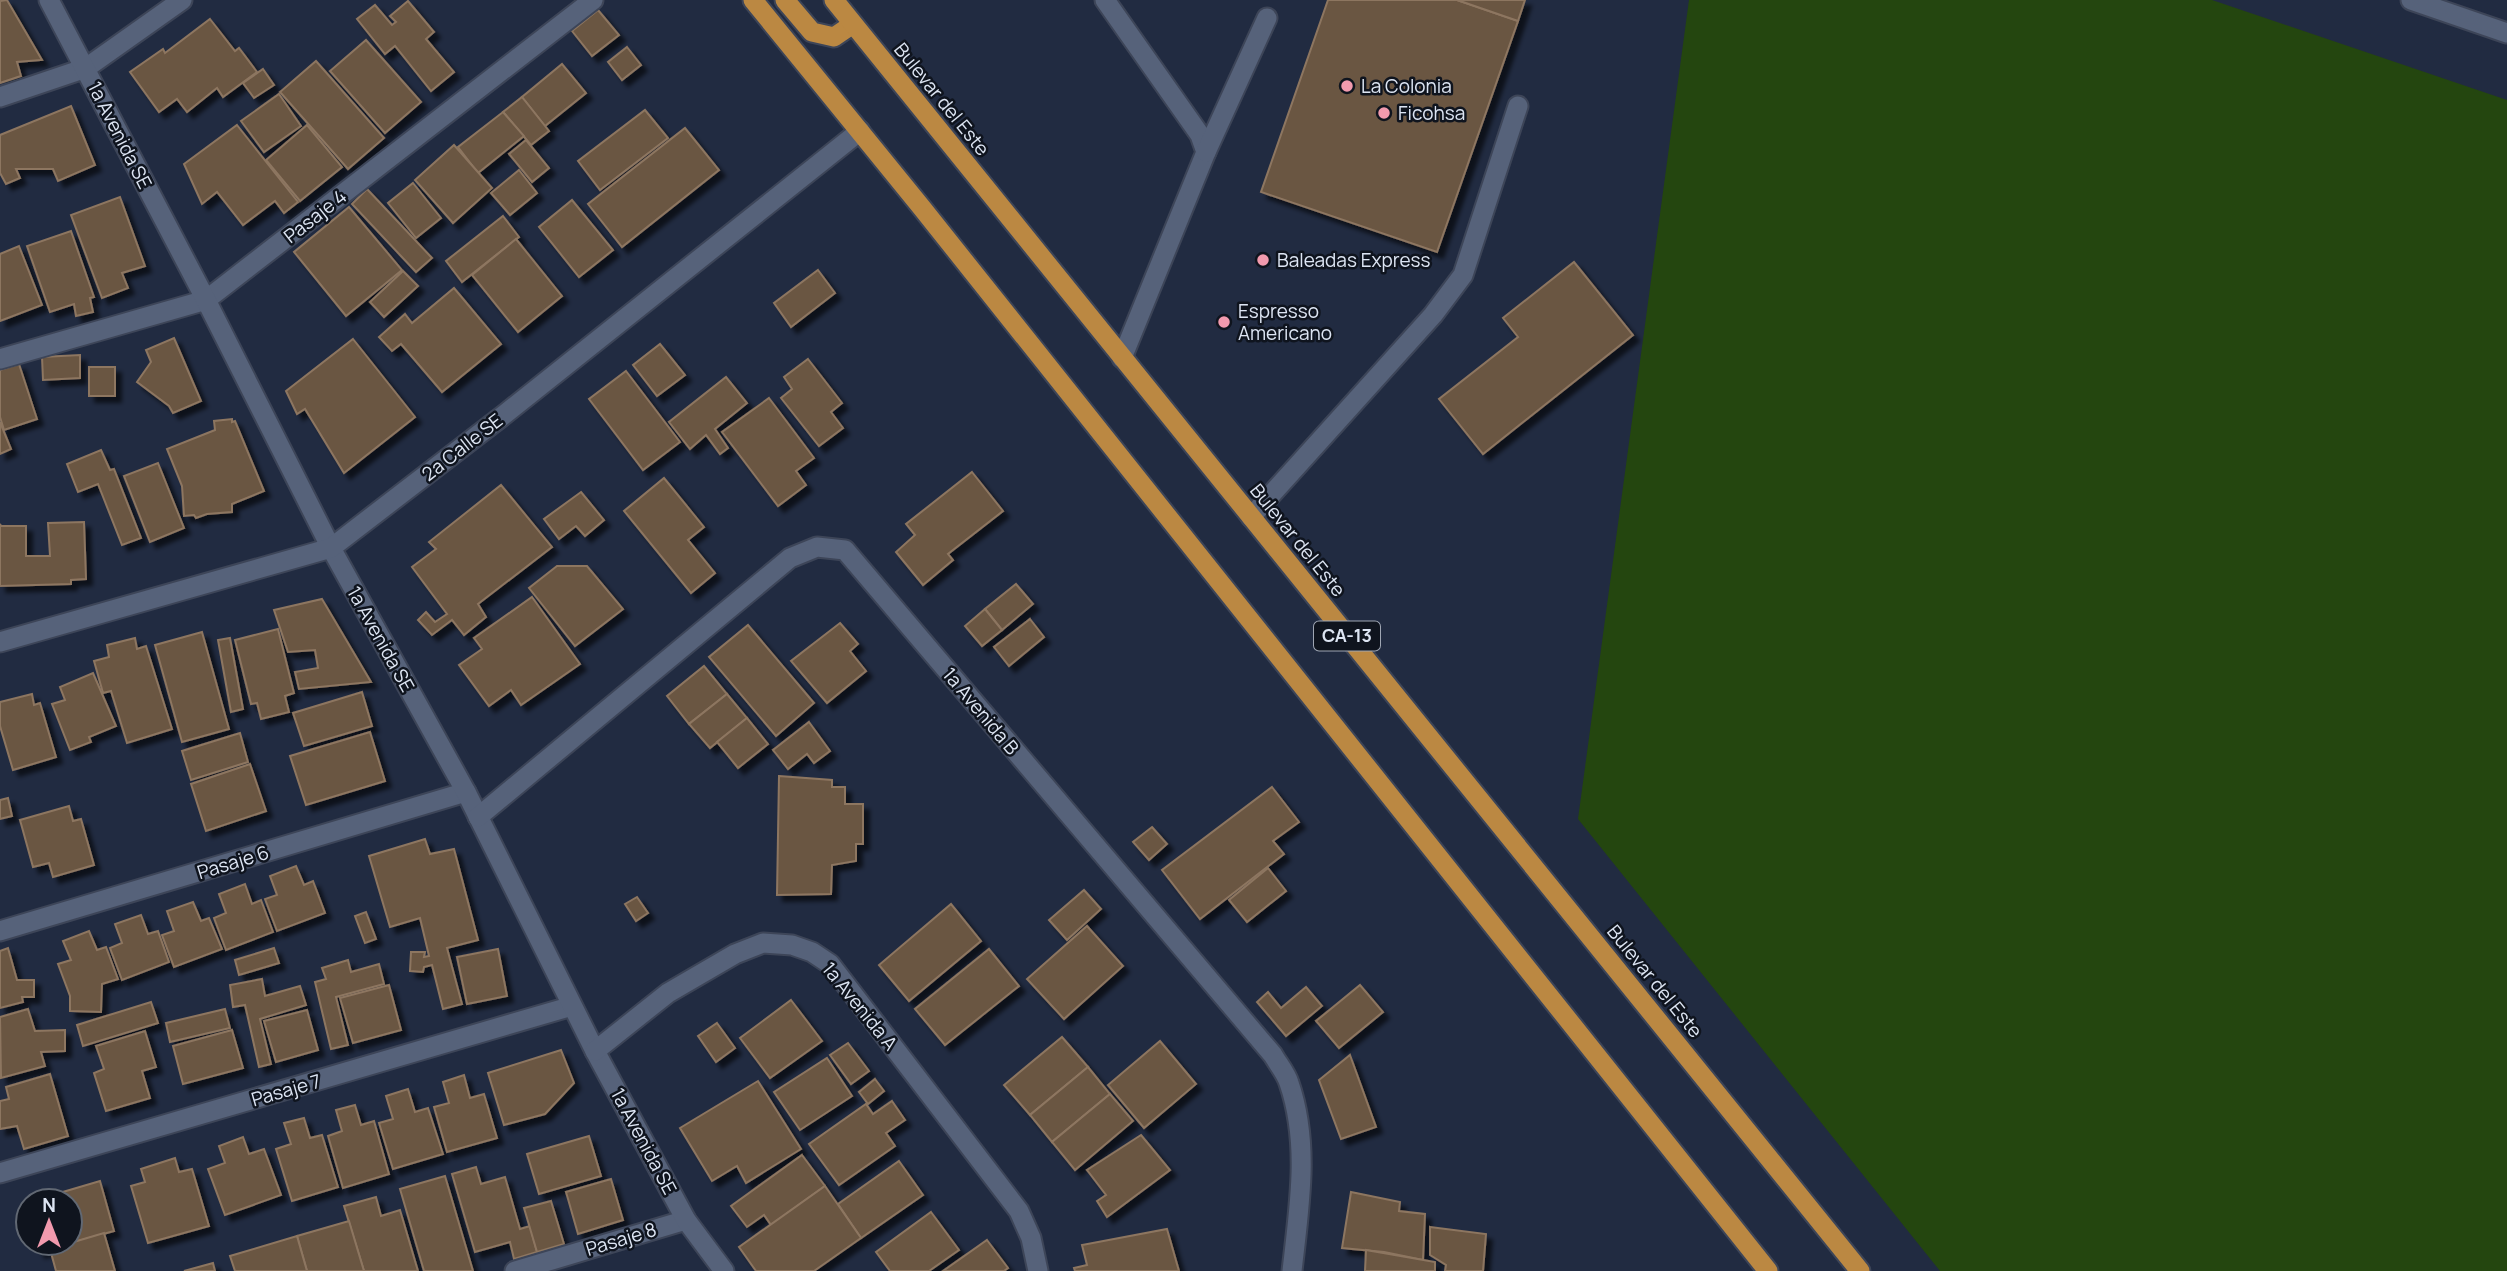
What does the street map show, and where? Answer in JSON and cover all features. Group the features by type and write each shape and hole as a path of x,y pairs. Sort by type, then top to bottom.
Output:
{"highway":[{"path":"753,0 1768,1271"},
{"path":"785,0 812,32 834,37 853,24"},
{"name":"Bulevar del Este","path":"834,0 1860,1271"}],"street":[{"name":"1a Avenida SE","path":"49,0 206,300 331,548 466,792 595,1051 686,1220 723,1271"},
{"path":"0,97 86,68 182,0"},
{"name":"Pasaje 4","path":"0,359 206,300 593,0"},
{"path":"847,0 853,24"},
{"path":"1105,0 1200,135 1206,152"},
{"path":"2411,0 2507,33"},
{"path":"1122,358 1206,152 1267,18"},
{"path":"1251,517 1433,315 1463,275 1518,106"},
{"name":"2a Calle SE","path":"0,642 331,548 505,414 860,131"},
{"name":"1a Avenida B","path":"478,817 790,558 817,547 845,551 1278,1063 1288,1080 1298,1115 1302,1149 1302,1180 1292,1271"},
{"name":"Pasaje 6","path":"0,932 466,792"},
{"name":"1a Avenida A","path":"595,1051 668,993 735,954 763,943 793,945 812,952 830,964 1019,1212 1031,1238 1038,1271"},
{"name":"Pasaje 7","path":"0,1173 572,1006"},
{"name":"Pasaje 8","path":"515,1271 686,1220"}],"green space":[{"path":"1689,0 2212,0 2507,100 2507,1271 1940,1271 1578,819"}],"building":[{"path":"7,0 42,60 17,62 21,76 0,83 0,1"},
{"path":"1328,0 1457,0 1518,21 1437,252 1261,192"},
{"path":"1457,0 1525,0 1518,21"},
{"path":"408,1 434,32 426,39 454,72 431,91 395,46 385,54 357,19 375,5 392,25 396,22 390,16"},
{"path":"598,10 619,35 592,56 572,31"},
{"path":"210,19 235,51 239,48 257,72 223,97 217,88 187,112 177,99 159,112 130,72 163,49 165,53"},
{"path":"366,40 421,102 385,133 330,71"},
{"path":"627,47 641,65 622,80 608,62"},
{"path":"316,61 384,138 348,169 280,92"},
{"path":"562,64 586,93 545,126 522,97"},
{"path":"263,69 274,85 254,98 243,83"},
{"path":"279,94 301,126 264,152 241,121"},
{"path":"522,97 549,131 531,145 503,112"},
{"path":"71,106 95,165 58,181 53,169 16,169 20,178 6,184 0,173 0,135"},
{"path":"645,110 668,138 600,190 578,161"},
{"path":"503,112 524,136 478,173 458,147"},
{"path":"237,125 298,202 284,213 275,201 243,225 217,192 202,204 184,164"},
{"path":"307,125 342,167 300,201 266,160"},
{"path":"685,128 719,170 622,247 588,204"},
{"path":"526,140 549,168 532,182 509,154"},
{"path":"454,145 492,188 453,223 415,180"},
{"path":"519,170 537,193 510,215 491,193"},
{"path":"413,183 441,218 416,238 388,203"},
{"path":"367,189 432,258 416,272 352,204"},
{"path":"120,197 145,266 122,273 128,288 102,298 71,215"},
{"path":"572,200 613,250 579,277 539,227"},
{"path":"349,207 402,270 346,316 294,252"},
{"path":"503,216 519,237 462,282 446,261"},
{"path":"71,231 94,297 90,298 93,312 76,316 74,304 50,312 27,246"},
{"path":"516,239 562,296 518,332 472,275"},
{"path":"19,246 42,305 0,321 0,254"},
{"path":"1574,262 1633,335 1483,454 1439,399 1518,337 1503,318"},
{"path":"818,270 835,293 791,327 774,303"},
{"path":"403,271 418,286 384,317 370,302"},
{"path":"454,288 501,344 442,392 401,344 392,351 379,337 405,314 412,323"},
{"path":"174,338 201,401 173,413 169,406 137,382 151,362 146,350"},
{"path":"353,339 415,417 344,473 305,409 297,414 286,391"},
{"path":"660,344 685,375 657,396 633,365"},
{"path":"80,355 80,378 43,380 42,357"},
{"path":"808,359 842,403 831,412 843,428 819,446 781,398 792,389 784,377"},
{"path":"19,364 37,419 4,430 0,417 0,370"},
{"path":"89,367 115,367 115,396 89,396"},
{"path":"626,371 680,442 643,470 589,399"},
{"path":"726,377 747,403 715,429 728,448 720,454 706,435 690,449 669,422"},
{"path":"769,398 814,458 796,471 806,485 778,506 722,432"},
{"path":"232,419 264,491 232,504 232,512 207,514 196,518 194,515 184,516 182,486 167,449 215,430 214,421"},
{"path":"0,422 11,449 0,454"},
{"path":"101,450 110,470 114,469 141,538 122,545 98,484 78,492 67,464"},
{"path":"158,463 184,528 150,542 124,476"},
{"path":"972,472 1003,511 948,554 953,560 923,585 896,552 915,535 906,524"},
{"path":"664,478 704,527 688,540 715,573 691,593 624,511"},
{"path":"501,485 552,547 478,604 486,617 464,635 452,620 432,635 418,620 426,612 435,622 447,614 412,567 436,549 429,542"},
{"path":"581,492 604,520 585,536 576,526 559,539 544,519"},
{"path":"84,522 86,579 71,580 71,584 0,586 0,524 26,526 26,556 50,556 48,523"},
{"path":"557,566 587,566 623,609 575,646 529,588"},
{"path":"1016,584 1033,604 1002,630 985,609"},
{"path":"532,597 580,664 521,705 511,690 489,706 459,665 482,649 474,638"},
{"path":"322,599 371,682 299,689 295,672 318,668 315,650 288,652 274,610"},
{"path":"985,609 1002,630 982,646 965,626"},
{"path":"1030,619 1044,637 1009,666 994,647"},
{"path":"840,623 858,644 850,651 866,671 827,703 791,661"},
{"path":"748,625 814,703 776,736 709,657"},
{"path":"278,629 294,693 285,696 289,712 261,719 257,703 251,704 235,640"},
{"path":"202,632 229,729 182,742 155,645"},
{"path":"135,638 137,649 146,646 172,729 127,743 111,691 103,693 94,661 109,657 107,645"},
{"path":"230,638 243,709 231,712 218,640"},
{"path":"704,666 727,694 689,724 667,696"},
{"path":"93,673 116,726 89,737 91,742 70,750 52,704 65,700 60,687"},
{"path":"362,692 372,726 304,746 293,713"},
{"path":"32,694 34,705 40,703 56,757 13,770 0,726 0,702"},
{"path":"727,694 747,718 710,748 689,724"},
{"path":"747,718 768,744 738,768 717,742"},
{"path":"809,722 830,751 814,763 807,754 788,769 773,750"},
{"path":"370,732 385,781 306,805 290,756"},
{"path":"240,733 248,762 191,780 182,751"},
{"path":"250,764 266,811 206,831 191,784"},
{"path":"779,776 832,780 832,787 845,787 845,804 863,804 863,844 856,844 856,861 832,865 831,894 777,895"},
{"path":"1272,787 1299,822 1273,841 1284,854 1200,919 1162,870"},
{"path":"8,798 12,816 0,819 0,800"},
{"path":"69,806 73,821 81,819 94,865 53,877 49,863 33,867 20,820"},
{"path":"1152,827 1167,844 1149,860 1133,842"},
{"path":"425,839 430,854 454,849 478,940 447,948 462,1004 443,1009 432,965 424,967 423,972 410,971 411,952 425,952 424,957 429,956 420,918 390,927 369,856"},
{"path":"296,866 304,885 313,881 325,913 277,931 265,899 277,895 270,876"},
{"path":"1268,868 1286,891 1247,922 1229,900"},
{"path":"245,884 252,904 261,900 273,932 226,950 214,918 226,913 219,894"},
{"path":"1084,890 1101,909 1067,940 1049,920"},
{"path":"637,897 648,913 636,921 625,904"},
{"path":"193,902 201,921 209,918 222,949 174,967 162,935 174,931 167,911"},
{"path":"951,904 981,941 909,1001 879,965"},
{"path":"366,912 376,939 365,943 355,916"},
{"path":"141,915 148,934 158,931 169,962 122,980 110,948 122,943 115,924"},
{"path":"1087,926 1123,966 1064,1019 1027,979"},
{"path":"89,931 97,950 106,947 118,979 102,984 101,1012 70,1011 70,996 58,964 71,960 63,941"},
{"path":"8,948 17,980 34,980 34,997 22,997 23,1002 0,1008 0,951"},
{"path":"274,948 279,963 239,975 235,960"},
{"path":"498,949 507,996 467,1004 457,957"},
{"path":"989,949 1019,986 945,1045 915,1009"},
{"path":"348,960 351,972 379,964 384,984 336,997 348,1045 331,1049 315,982 326,979 322,968"},
{"path":"262,979 265,996 300,986 306,1005 260,1019 271,1064 259,1067 245,1005 233,1007 230,985"},
{"path":"389,985 401,1030 353,1043 340,998"},
{"path":"1360,985 1383,1012 1339,1048 1316,1021"},
{"path":"1306,987 1322,1006 1286,1036 1257,1002 1268,992 1281,1008"},
{"path":"791,1000 822,1041 770,1078 740,1038"},
{"path":"151,1002 158,1023 83,1046 77,1025"},
{"path":"28,1009 35,1031 65,1030 65,1051 41,1052 45,1066 1,1078 0,1017"},
{"path":"225,1009 230,1028 170,1042 166,1023"},
{"path":"307,1010 318,1050 276,1062 264,1021"},
{"path":"717,1023 735,1048 716,1062 698,1036"},
{"path":"232,1030 243,1068 183,1084 173,1046"},
{"path":"145,1031 156,1067 142,1071 150,1098 106,1111 94,1073 104,1069 96,1046"},
{"path":"1062,1037 1088,1067 1030,1115 1004,1085"},
{"path":"1160,1041 1196,1084 1144,1128 1108,1085"},
{"path":"848,1043 869,1071 851,1084 830,1055"},
{"path":"561,1050 574,1083 545,1114 504,1125 488,1073"},
{"path":"1350,1055 1376,1127 1341,1139 1319,1080"},
{"path":"827,1058 852,1096 800,1130 774,1092"},
{"path":"1088,1067 1110,1094 1052,1142 1030,1115"},
{"path":"50,1074 68,1136 24,1149 17,1126 0,1129 0,1101 9,1099 6,1087"},
{"path":"464,1075 470,1098 484,1094 497,1138 447,1152 434,1107 449,1103 443,1082"},
{"path":"875,1079 884,1091 868,1104 859,1092"},
{"path":"758,1081 801,1149 746,1183 737,1166 712,1181 680,1128"},
{"path":"408,1089 415,1112 428,1108 443,1154 393,1169 379,1123 393,1119 386,1096"},
{"path":"1110,1094 1133,1121 1075,1170 1052,1142"},
{"path":"892,1101 905,1120 886,1133 895,1146 839,1185 809,1144 866,1104 873,1114"},
{"path":"355,1105 361,1125 374,1121 389,1174 343,1188 328,1136 342,1131 336,1110"},
{"path":"304,1118 310,1138 322,1135 338,1187 292,1201 276,1149 291,1144 284,1123"},
{"path":"1141,1135 1170,1170 1107,1217 1097,1201 1106,1195 1087,1170"},
{"path":"589,1136 601,1176 539,1194 527,1154"},
{"path":"243,1137 249,1154 264,1149 281,1195 225,1215 208,1169 225,1163 219,1146"},
{"path":"802,1155 825,1186 771,1225 764,1215 747,1227 731,1206"},
{"path":"175,1158 179,1172 192,1169 209,1226 148,1243 131,1186 145,1182 141,1169"},
{"path":"899,1161 923,1195 861,1238 838,1204"},
{"path":"476,1167 481,1184 505,1177 520,1229 530,1226 537,1252 514,1259 510,1242 475,1252 452,1174"},
{"path":"445,1176 473,1271 424,1271 400,1189"},
{"path":"611,1179 623,1220 578,1234 566,1192"},
{"path":"100,1181 114,1231 84,1239 84,1187 80,1187"},
{"path":"825,1186 861,1238 814,1271 756,1271 739,1247"},
{"path":"1351,1192 1400,1202 1399,1211 1425,1214 1423,1260 1384,1252 1342,1248"},
{"path":"376,1197 381,1216 400,1210 418,1271 364,1271 344,1206"},
{"path":"551,1201 564,1244 537,1252 524,1208"},
{"path":"931,1212 959,1250 929,1271 890,1271 876,1252"},
{"path":"349,1221 364,1271 307,1271 297,1236"},
{"path":"1430,1227 1486,1234 1483,1271 1445,1271 1446,1265 1430,1255"},
{"path":"1167,1229 1179,1271 1075,1271 1074,1268 1087,1265 1082,1245"},
{"path":"104,1233 115,1271 56,1271 52,1257 84,1257 84,1239"},
{"path":"297,1236 307,1271 235,1271 230,1256"},
{"path":"987,1240 1008,1268 1004,1271 943,1271"},
{"path":"1366,1250 1435,1262 1435,1271 1365,1271"},
{"path":"213,1263 215,1271 184,1271"}],"place":[{"name":"La Colonia","path":"1347,86"},
{"name":"Ficohsa","path":"1384,113"},
{"name":"Baleadas Express","path":"1263,260"},
{"name":"Espresso Americano","path":"1224,322"}]}
